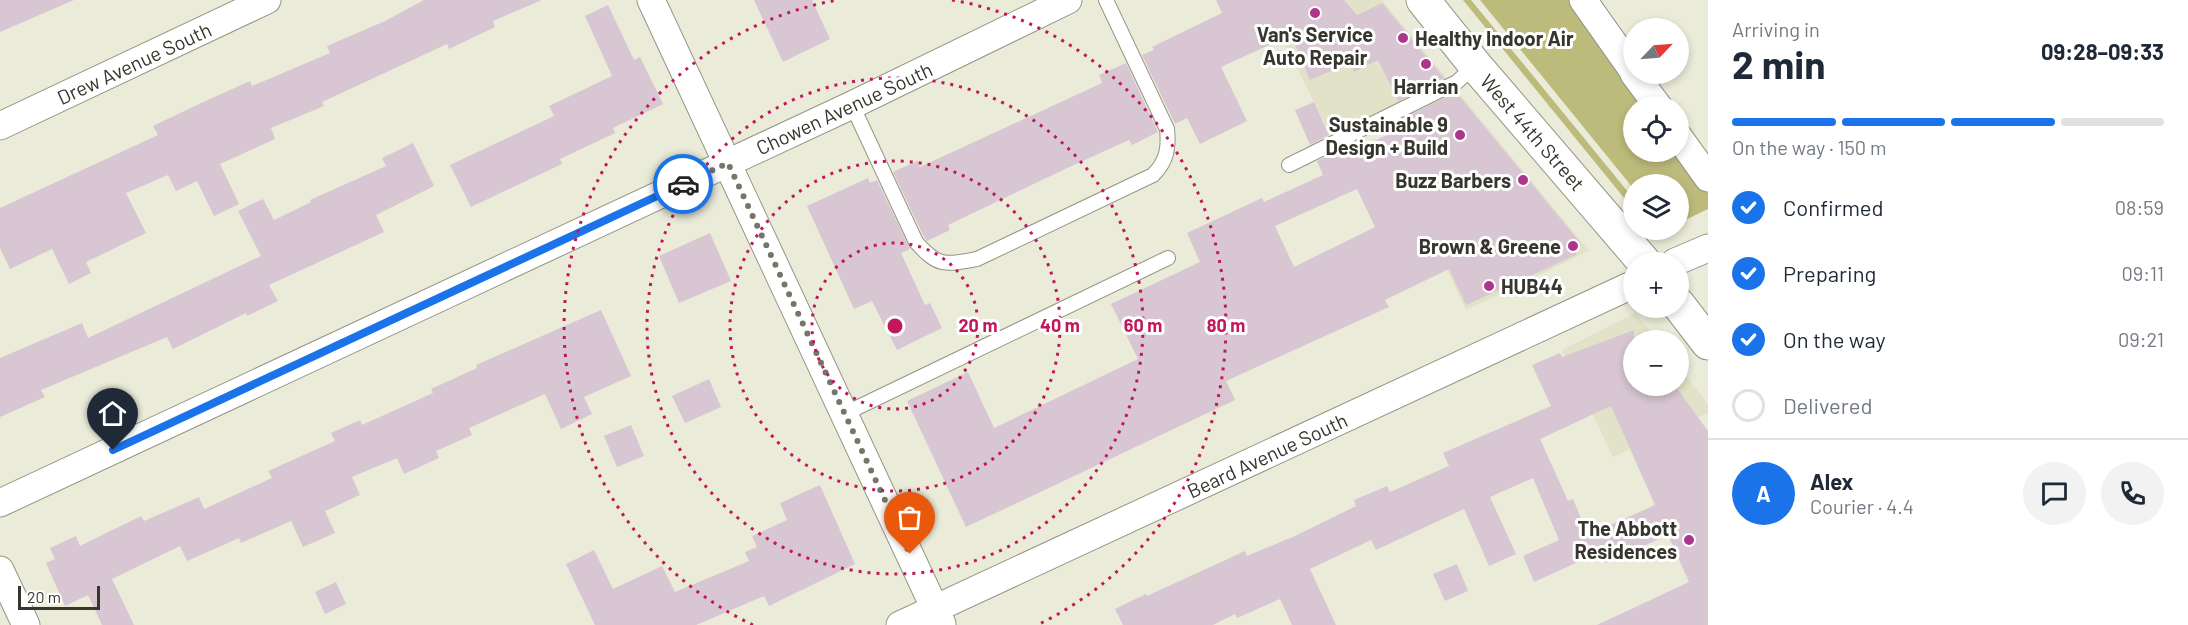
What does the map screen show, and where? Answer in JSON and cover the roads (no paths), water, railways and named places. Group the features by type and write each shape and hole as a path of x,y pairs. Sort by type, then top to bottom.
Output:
{"street":[{"name":"Drew Avenue South","path":"0,126 267,0"},
{"path":"651,0 939,617"},
{"name":"Chowen Avenue South","path":"0,503 852,105 1068,0"},
{"name":"West 44th Street","path":"1423,0 1475,65 1635,252"},
{"path":"1583,0 1623,57"},
{"path":"1689,151 1708,178"},
{"path":"1689,256 1708,248"},
{"name":"Beard Avenue South","path":"900,625 939,617 1623,289"},
{"path":"1689,318 1708,343"},
{"path":"0,570 26,625"}],"lane":[{"path":"852,105 916,242 931,259 947,264 977,259 1153,175 1164,165 1168,146 1167,129 1106,0"},
{"path":"1289,165 1457,82 1475,65"},
{"path":"844,414 1168,258"}],"place":[{"name":"Van's Service Auto Repair","path":"1315,13"},
{"name":"Healthy Indoor Air","path":"1403,38"},
{"name":"Harrian","path":"1426,64"},
{"name":"Sustainable 9 Design + Build","path":"1460,135"},
{"name":"Buzz Barbers","path":"1523,180"},
{"name":"Brown & Greene","path":"1573,246"},
{"name":"HUB44","path":"1489,286"},
{"name":"The Abbott Residences","path":"1689,540"}]}
